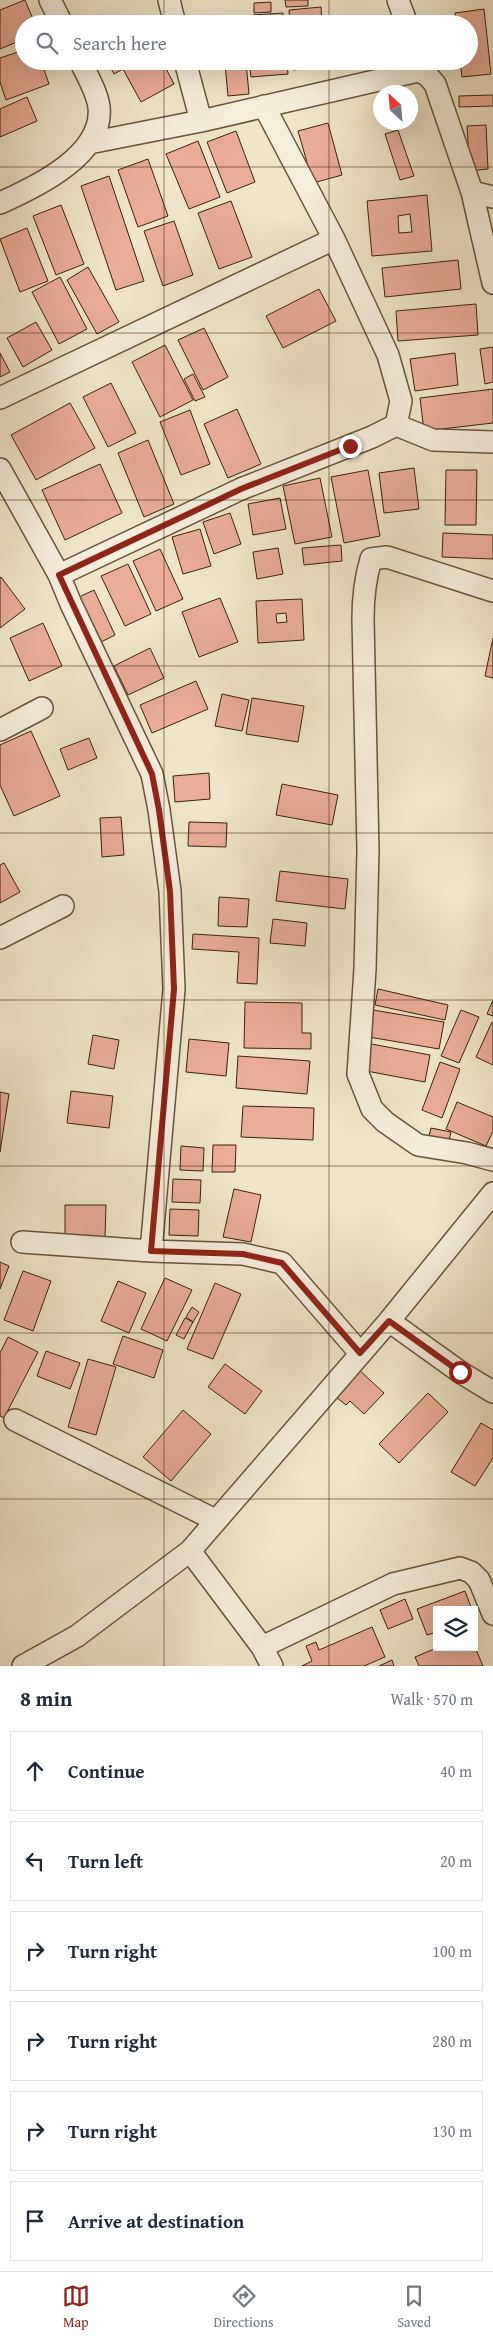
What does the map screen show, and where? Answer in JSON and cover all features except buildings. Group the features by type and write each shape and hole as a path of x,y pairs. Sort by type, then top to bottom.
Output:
{"street":[{"path":"50,0 58,15"},
{"path":"169,0 173,15"},
{"path":"398,0 404,15"},
{"path":"0,203 50,178 73,161 89,143 98,124 99,106 84,70"},
{"path":"187,70 201,121"},
{"path":"89,143 201,121 402,70"},
{"path":"421,70 435,84 472,192 493,283"},
{"path":"264,106 334,239 388,355 401,401 396,425"},
{"path":"472,192 493,197"},
{"path":"0,398 334,239"},
{"path":"59,575 241,489 372,437 396,425 433,440 493,442"},
{"path":"0,469 59,575 152,774 159,810 170,891 174,989 151,1251"},
{"path":"493,591 387,557 371,559 368,568 363,598 368,851 365,969 358,1074 372,1109 385,1122 418,1145 467,1153 493,1160"},
{"path":"0,730 42,708"},
{"path":"0,938 64,906"},
{"path":"23,1666 77,1636 190,1551 389,1321 493,1193"},
{"path":"22,1242 151,1251 243,1254 282,1263 360,1353"},
{"path":"389,1321 460,1372 493,1392"},
{"path":"15,1420 215,1520"},
{"path":"190,1551 262,1647 272,1666"},
{"path":"262,1647 393,1584 460,1568 471,1572 479,1580 493,1614"}],"route":[{"path":"350,446 305,462 241,489 59,575 152,774 159,810 170,891 174,989 151,1251 243,1254 282,1263 360,1353 389,1321 460,1372"}]}
